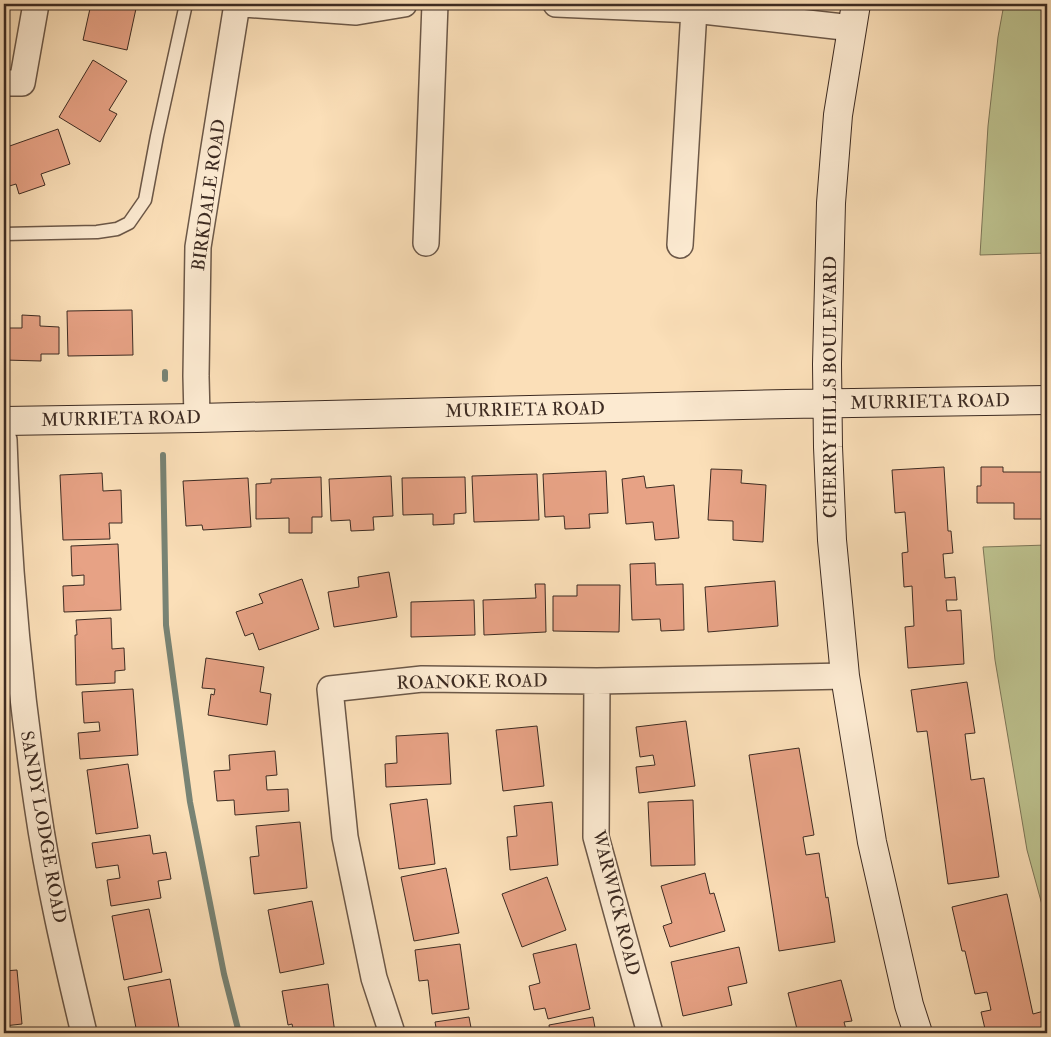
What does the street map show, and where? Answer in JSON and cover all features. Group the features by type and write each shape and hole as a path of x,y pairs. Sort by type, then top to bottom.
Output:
{"main road":[{"name":"CHERRY HILLS BOULEVARD","path":"854,16 838,115 831,203 827,347 828,447 832,540 845,676 872,842 909,1005 918,1033"},
{"name":"MURRIETA ROAD","path":"4,421 1047,400"}],"street":[{"path":"13,83 36,4"},
{"name":"BIRKDALE ROAD","path":"197,418 198,247 238,4"},
{"path":"244,4 357,8 404,4"},
{"path":"426,243 435,4"},
{"path":"556,4 854,16"},
{"path":"680,245 694,10"},
{"name":"SANDY LODGE ROAD","path":"4,440 12,582 12,688 60,926 84,1033"},
{"name":"ROANOKE ROAD","path":"392,1033 374,978 345,837 330,689 422,679 597,682 845,676"},
{"name":"WARWICK ROAD","path":"597,682 596,837 650,1033"}],"lane":[{"path":"4,234 97,232 117,229 129,222 145,200 186,4"}],"green space":[{"path":"1004,4 1047,4 1047,253 980,255 988,126 998,37"},
{"path":"1047,545 1047,923 1027,850 995,660 983,547"}],"building":[{"path":"91,4 137,4 127,50 83,40"},
{"path":"93,60 127,81 109,110 117,114 100,142 59,117"},
{"path":"58,129 70,164 41,174 45,185 19,194 16,184 6,187 4,182 4,148"},
{"path":"132,310 133,355 68,356 67,311"},
{"path":"22,315 40,316 40,326 59,327 59,354 41,354 41,361 4,360 4,328 22,328"},
{"path":"944,467 948,531 951,531 953,553 943,554 945,578 955,577 957,600 946,600 947,611 961,610 964,664 908,668 905,627 914,626 912,586 904,587 902,553 908,552 905,512 895,513 892,470"},
{"path":"981,467 1003,467 1003,472 1046,472 1046,519 1014,519 1014,503 977,503 977,486 981,486"},
{"path":"711,469 742,470 741,483 766,485 763,542 733,540 733,521 708,520"},
{"path":"606,471 608,513 589,514 590,528 565,529 564,516 545,517 543,474"},
{"path":"102,473 103,491 121,490 122,523 109,523 110,539 63,540 60,475"},
{"path":"537,474 539,520 474,522 472,476"},
{"path":"391,476 393,516 373,517 374,530 351,531 350,520 331,521 329,479"},
{"path":"644,476 646,488 674,485 679,538 655,540 653,522 626,524 622,479"},
{"path":"321,477 322,517 312,517 312,533 289,533 289,518 256,519 256,484 271,483 271,479"},
{"path":"465,477 466,513 454,514 454,524 433,525 433,514 403,515 402,478"},
{"path":"248,478 251,527 203,530 202,525 186,526 183,481"},
{"path":"118,544 121,610 64,612 63,586 84,585 84,575 72,576 71,546"},
{"path":"655,563 656,585 683,584 684,630 661,631 660,619 632,620 630,564"},
{"path":"389,572 397,617 334,627 328,592 359,587 358,577"},
{"path":"302,579 319,629 259,650 253,633 245,636 236,612 263,603 259,594"},
{"path":"775,581 778,626 708,632 705,587"},
{"path":"535,584 545,584 546,632 484,635 483,600 536,598"},
{"path":"577,585 620,585 619,632 553,631 553,596 577,596"},
{"path":"474,600 475,635 411,637 411,602"},
{"path":"111,618 112,649 124,648 125,670 115,671 115,683 76,685 76,620"},
{"path":"206,658 264,667 260,692 271,694 267,725 208,715 211,694 214,695 215,689 202,688"},
{"path":"967,682 975,733 965,734 971,780 984,778 999,877 948,884 927,731 917,732 911,690"},
{"path":"133,689 138,755 80,759 78,733 100,731 99,722 84,723 82,692"},
{"path":"686,721 695,786 639,793 636,767 655,765 653,755 640,757 636,727"},
{"path":"537,726 544,786 503,791 496,730"},
{"path":"448,733 451,784 386,787 385,764 397,763 396,736"},
{"path":"799,748 814,835 803,837 806,855 819,853 835,942 779,951 749,755"},
{"path":"275,751 277,775 266,776 267,790 288,789 289,811 235,815 234,800 217,801 214,771 230,770 229,755"},
{"path":"128,764 138,828 96,834 87,770"},
{"path":"427,799 435,864 399,869 390,804"},
{"path":"693,800 695,865 651,866 648,802"},
{"path":"552,802 558,865 510,870 507,837 517,836 514,806"},
{"path":"300,822 307,888 254,894 250,857 259,856 256,826"},
{"path":"150,835 153,854 166,852 171,879 158,881 161,898 111,906 107,880 120,878 118,865 96,868 92,843"},
{"path":"446,868 459,933 414,941 401,877"},
{"path":"705,873 710,894 714,893 725,931 670,947 663,926 672,923 661,886"},
{"path":"547,877 566,930 522,947 502,894"},
{"path":"1007,894 1033,1014 1044,1011 1047,1032 986,1033 981,1012 991,1010 987,992 975,994 965,951 962,951 952,907"},
{"path":"312,901 324,964 280,973 268,910"},
{"path":"149,909 162,972 124,980 112,916"},
{"path":"460,944 469,1009 432,1014 428,980 419,981 415,950"},
{"path":"576,944 590,1009 548,1019 545,1008 534,1010 529,986 540,983 533,954"},
{"path":"739,947 747,983 728,987 732,1005 683,1016 671,962"},
{"path":"17,970 22,1024 4,1026 4,971"},
{"path":"170,979 180,1033 137,1033 128,987"},
{"path":"841,980 852,1021 844,1022 847,1033 798,1033 788,993"},
{"path":"328,984 335,1033 294,1033 292,1024 288,1025 282,991"},
{"path":"469,1017 472,1033 437,1033 435,1022"},
{"path":"593,1017 596,1033 550,1033 549,1025"}],"waterway":[{"path":"165,372 165,379"},
{"path":"163,455 166,625 190,802 224,974 239,1033"}]}
